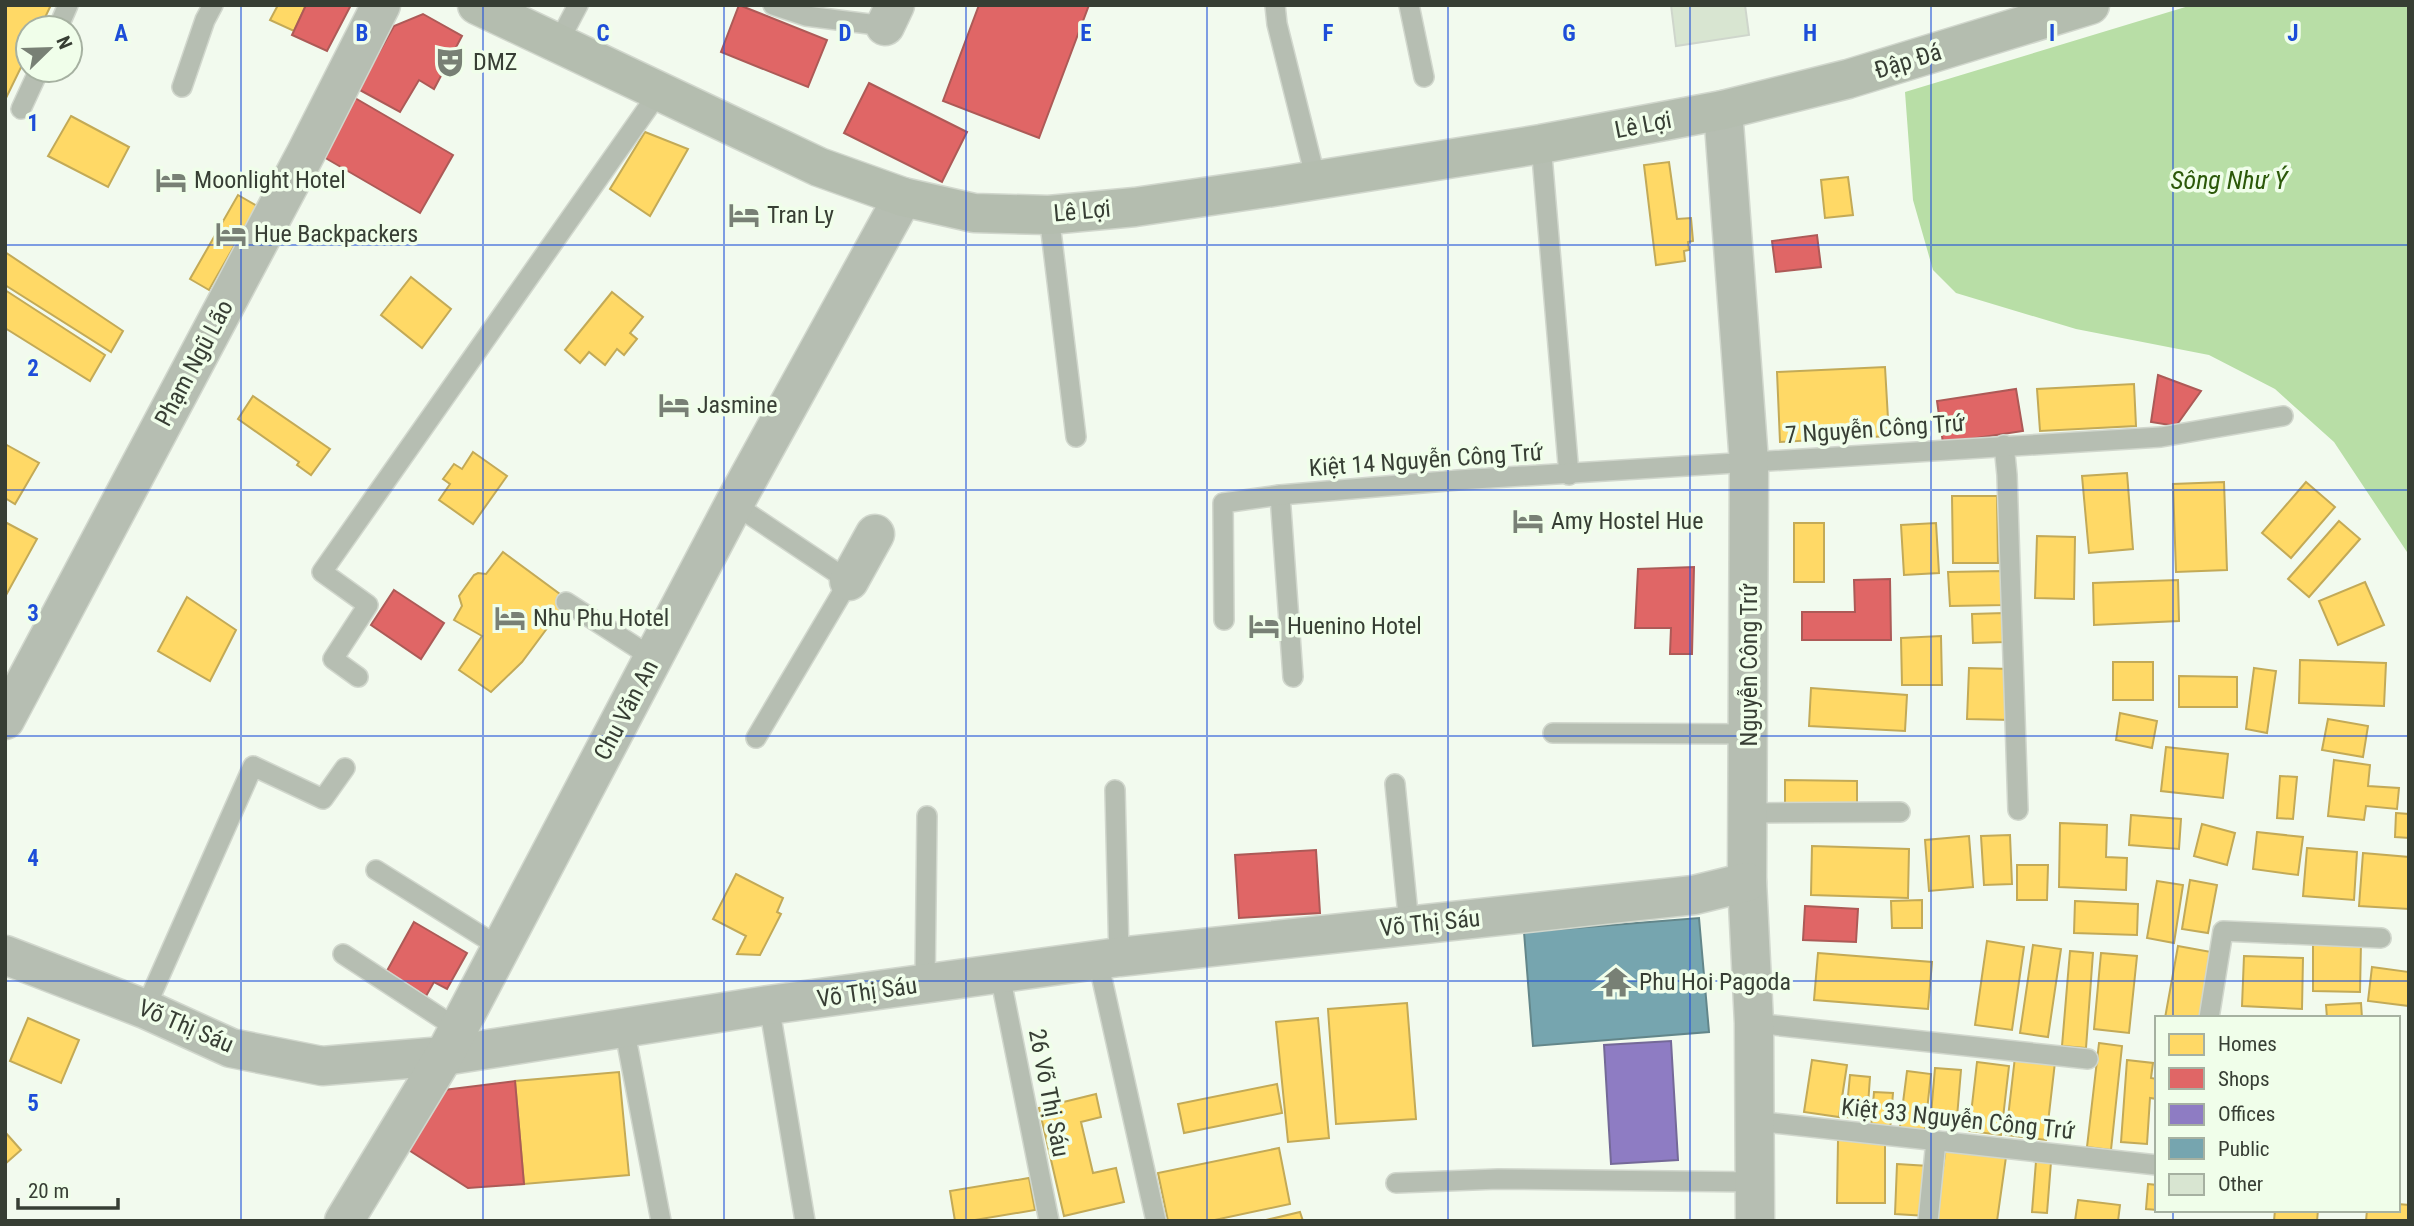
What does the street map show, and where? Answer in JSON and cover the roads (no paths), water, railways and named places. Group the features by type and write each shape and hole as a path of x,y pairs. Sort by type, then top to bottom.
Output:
{"main road":[{"name":"Lê Lợi","path":"477,5 818,167 903,197 974,213 1049,215 1135,207 1541,144 1723,110"},
{"name":"Đập Đá","path":"1723,110 1848,79 2090,5"}],"street":[{"name":"Phạm Ngũ Lão","path":"5,720 306,153 381,5"},
{"name":"Nguyễn Công Trứ","path":"1723,110 1749,462 1748,882 1754,1023 1755,1221"},
{"name":"Chu Văn An","path":"344,1221 451,1042 734,504 903,197"},
{"path":"849,581 876,534"},
{"name":"Võ Thị Sáu","path":"5,955 145,1009 231,1048 322,1066 451,1042 624,1027 1109,959 1694,895 1748,882"}],"lane":[{"path":"183,87 205,20 213,5"},
{"path":"558,43 578,5"},
{"path":"773,5 806,16 890,16"},
{"path":"1275,5 1277,24 1316,180"},
{"path":"1409,5 1424,78"},
{"path":"21,110 33,84"},
{"path":"358,677 333,659 368,605 322,572 659,92"},
{"path":"1541,144 1569,475"},
{"path":"1049,215 1076,437"},
{"name":"7 Nguyễn Công Trứ","path":"1749,462 2161,438 2283,416"},
{"path":"2004,446 2018,810"},
{"name":"Kiệt 14 Nguyễn Công Trứ","path":"1224,621 1223,503 1280,495 1458,480 1749,462"},
{"path":"1280,495 1293,677"},
{"path":"734,504 849,581 756,738"},
{"path":"566,602 653,658"},
{"path":"1553,733 1748,734"},
{"path":"145,1009 253,766 323,799 345,768"},
{"path":"1395,784 1409,925"},
{"path":"1115,790 1109,959 1156,1221"},
{"path":"1749,813 1900,812"},
{"path":"925,984 928,816"},
{"path":"376,870 501,948"},
{"path":"2209,1016 2223,931 2381,938"},
{"path":"343,954 451,1042"},
{"name":"26 Võ Thị Sáu","path":"1000,975 1049,1221"},
{"path":"769,1005 805,1221"},
{"path":"1754,1023 2088,1059"},
{"path":"624,1027 661,1221"},
{"name":"Kiệt 33 Nguyễn Công Trứ","path":"1755,1121 2155,1165"},
{"path":"1928,1221 1937,1141"},
{"path":"1396,1183 1498,1179 1755,1182"}],"water":[{"name":"Sông Như Ý","path":"2192,5 2409,5 2409,555 2334,442 2275,389 2209,355 2076,329 1956,293 1933,270 1913,200 1905,92"}],"place":[{"name":"DMZ","path":"450,62"},
{"name":"Moonlight Hotel","path":"171,180"},
{"name":"Tran Ly","path":"744,215"},
{"name":"Hue Backpackers","path":"231,234"},
{"name":"Jasmine","path":"674,405"},
{"name":"Amy Hostel Hue","path":"1528,521"},
{"name":"Nhu Phu Hotel","path":"510,618"},
{"name":"Huenino Hotel","path":"1264,626"},
{"name":"Phu Hoi Pagoda","path":"1616,982"}]}
